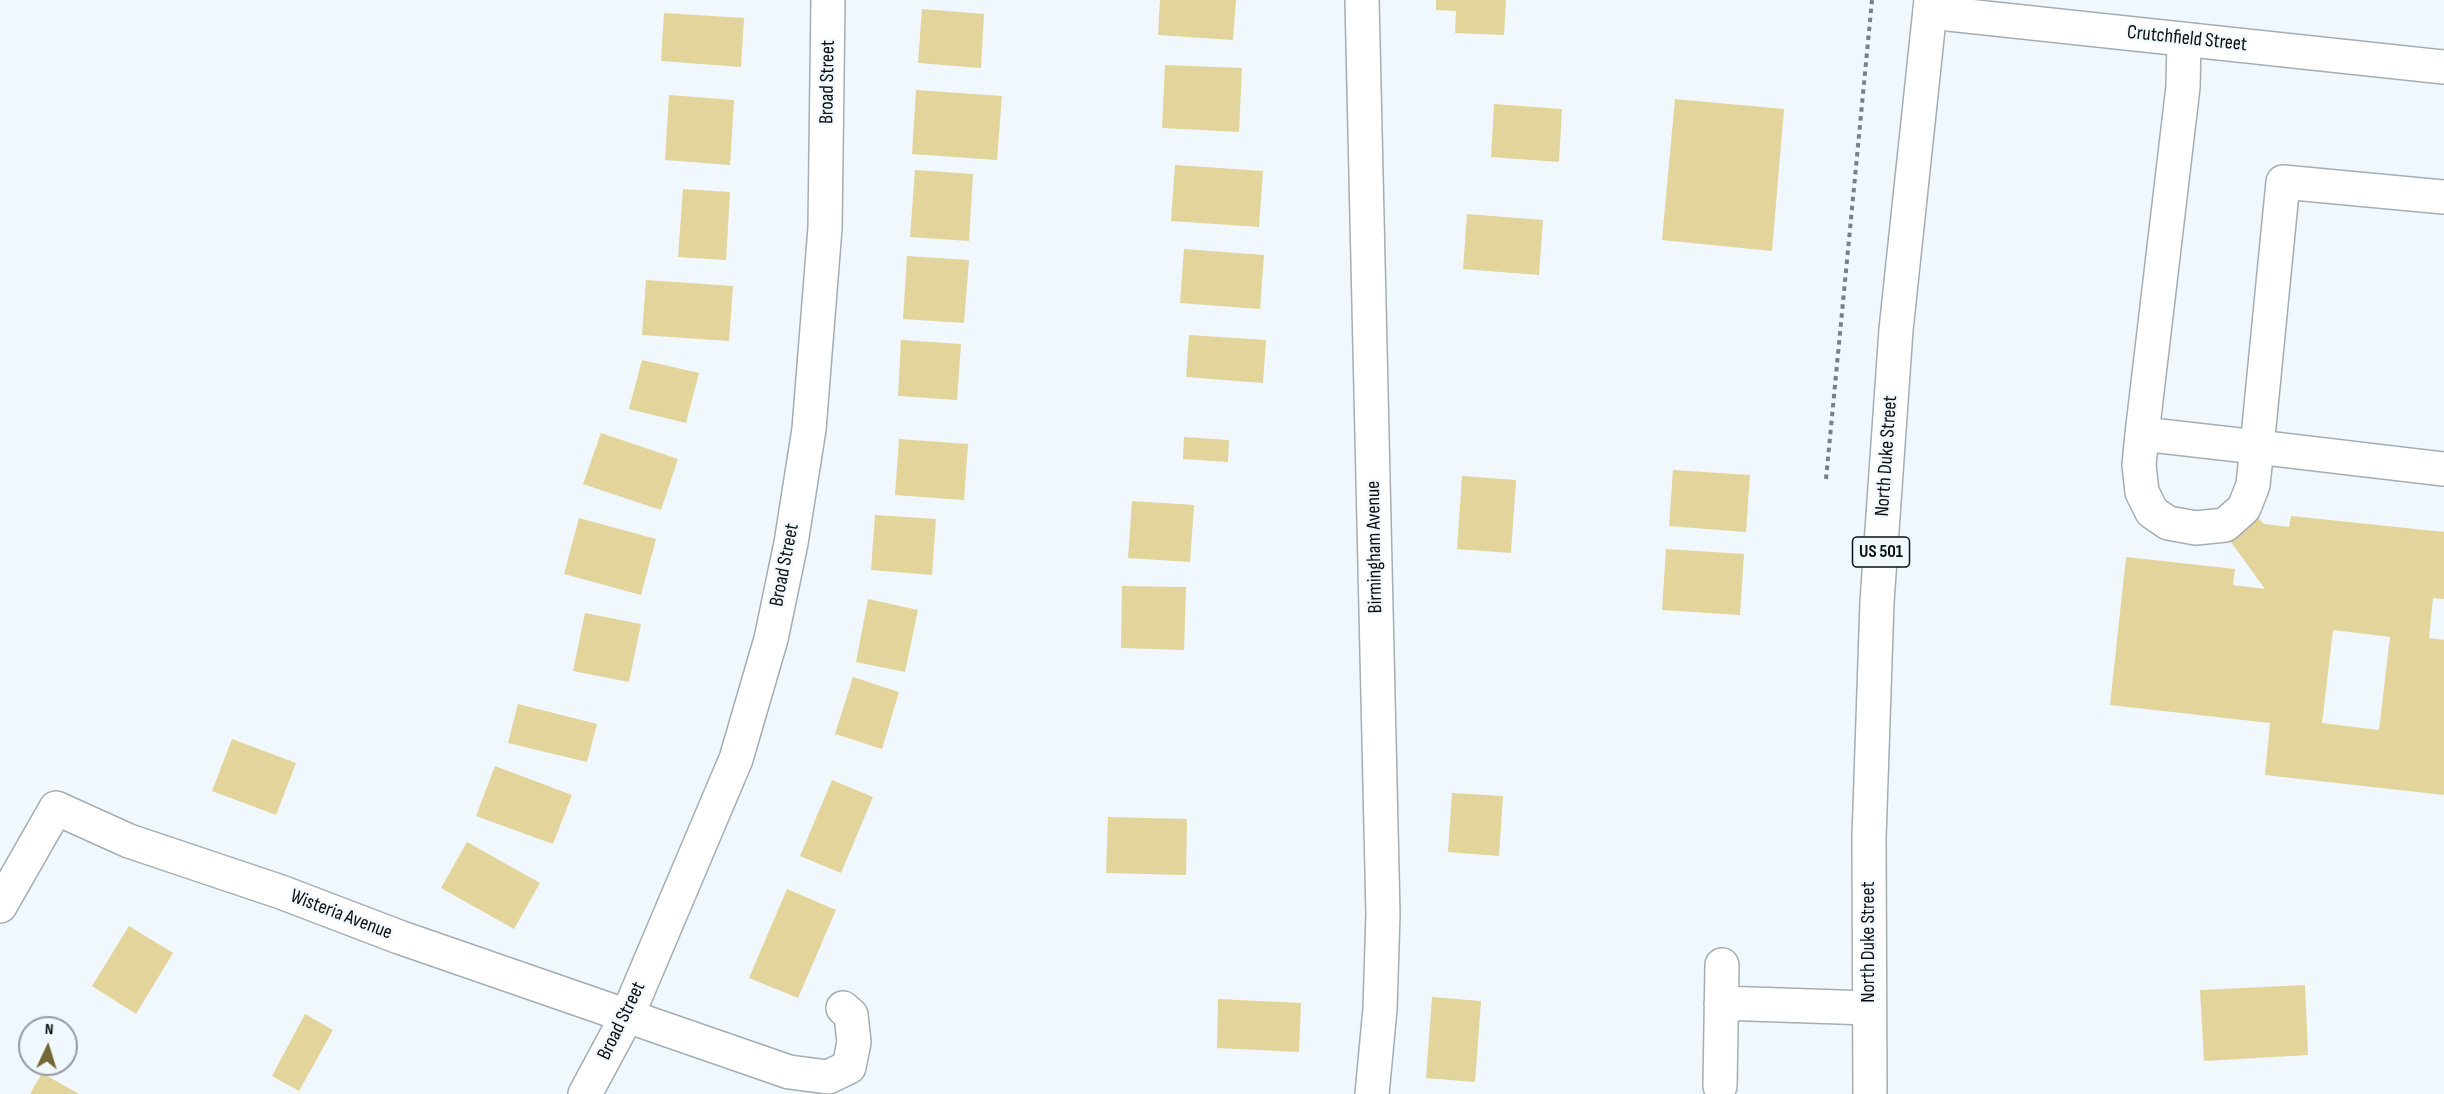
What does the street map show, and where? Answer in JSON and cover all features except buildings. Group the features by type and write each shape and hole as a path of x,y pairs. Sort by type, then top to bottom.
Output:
{"main road":[{"name":"Broad Street","path":"585,1094 628,1014 736,759 771,639 791,543 809,429 825,228 828,0"},
{"name":"Birmingham Avenue","path":"1362,0 1383,914 1380,1009 1372,1094"},
{"name":"Crutchfield Street","path":"1931,6 2184,39 2444,67"},
{"name":"North Duke Street","path":"1870,1094 1869,838 1877,602 1896,330 1931,6"},
{"path":"2184,39 2183,87 2139,465 2142,492 2152,512 2168,523 2196,528 2225,525 2244,508 2253,485 2283,182 2444,197"},
{"path":"2142,434 2444,469"},
{"name":"Wisteria Avenue","path":"0,906 56,808 129,841 789,1072 828,1077 849,1067 854,1042 851,1015 843,1008"},
{"path":"1720,1086 1722,965"},
{"path":"1721,1003 1869,1008"}],"path":[{"path":"1826,479 1872,0"}]}
